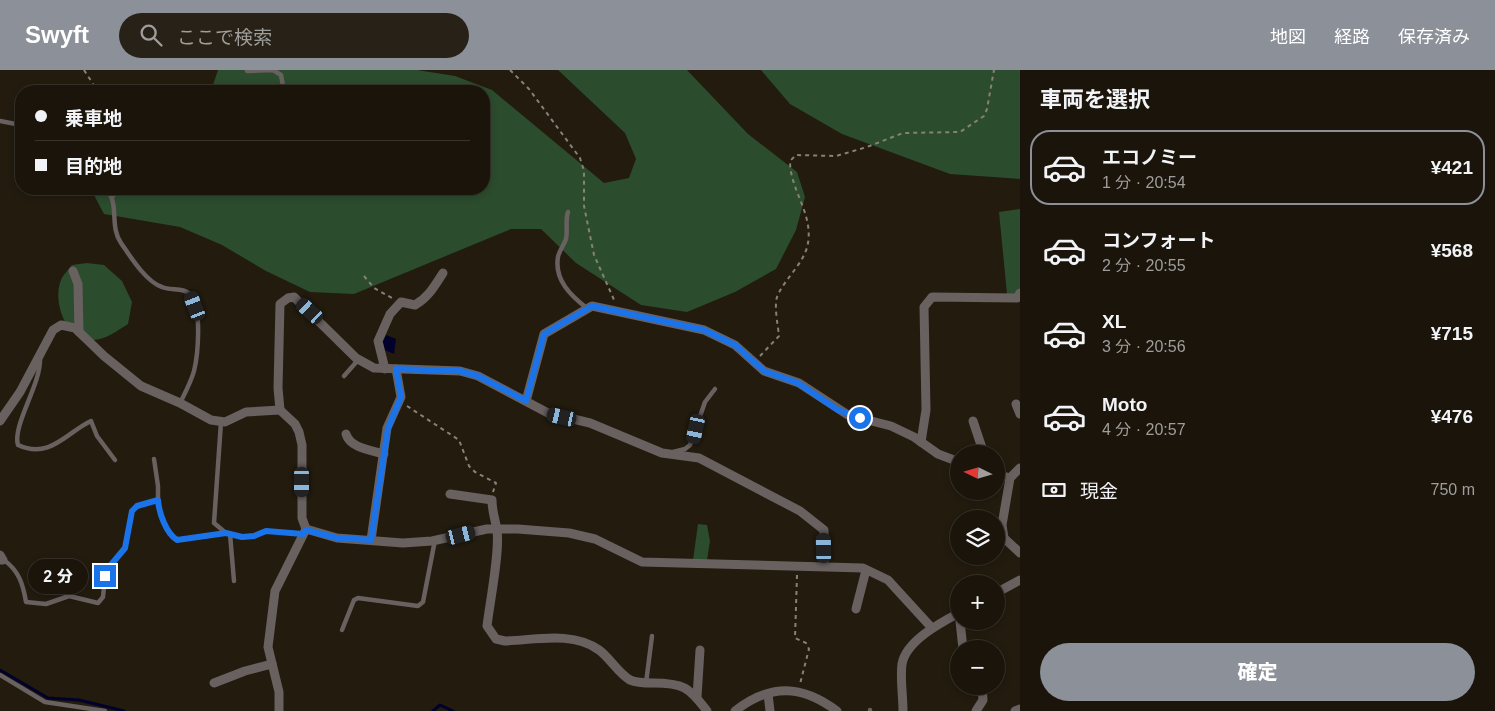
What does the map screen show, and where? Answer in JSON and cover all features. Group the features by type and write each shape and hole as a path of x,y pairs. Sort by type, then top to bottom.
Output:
{"street":[{"path":"72,271 78,284 78,332"},
{"path":"385,368 378,341 390,314 401,302 415,305 422,302 429,295 443,273"},
{"path":"921,442 926,410 924,307 932,297 1017,298 1020,293"},
{"path":"280,711 279,692 268,647 275,591 304,532 302,518 302,446 299,432 280,410 278,388 280,304 288,298 294,297 359,360 374,368 460,371 478,376 548,413 590,424 664,454 698,458 800,511 824,530 824,566"},
{"path":"526,401 544,334 592,306 618,310 704,330 735,345 753,364 764,371 798,383 848,415 891,426 921,442 938,454 950,459"},
{"path":"0,421 20,392 53,330 61,325 75,328 104,356 141,386 180,403 211,420 221,422 246,412 280,410"},
{"path":"371,540 389,422 401,397 396,369"},
{"path":"1016,404 1020,414"},
{"path":"973,421 981,445"},
{"path":"346,434 353,444 384,454"},
{"path":"1020,468 1010,478 1002,525 1004,538 1020,554"},
{"path":"1005,477 1010,478"},
{"path":"450,494 492,500 494,522 497,529 487,626 496,639 505,641 566,638 581,640 600,650 629,679 646,683 680,685 692,691 707,711"},
{"path":"304,532 337,538 403,543 435,540 497,529 569,533 594,539 642,562 824,566 866,570 888,580 931,627"},
{"path":"856,609 866,570"},
{"path":"1005,588 1020,580"},
{"path":"903,711 902,664 907,651 931,627 950,618"},
{"path":"696,697 700,650"},
{"path":"214,683 245,671 272,664"},
{"path":"735,711 778,690 798,691 820,698 837,711"},
{"path":"768,694 770,711"},
{"path":"976,711 983,700 983,695"},
{"path":"1015,711 1020,709"}],"lane":[{"path":"246,72 273,70 281,75 283,85"},
{"path":"0,121 15,123"},
{"path":"113,196 115,224 119,240 147,276 161,287 186,292 192,296 198,332 194,371 180,403"},
{"path":"568,212 566,240 558,255 558,274 572,295 588,308"},
{"path":"40,355 40,369 22,419 16,440 18,445 23,448 48,449 64,441 79,426 91,420 97,436 115,460"},
{"path":"344,376 359,360"},
{"path":"664,454 686,450 690,445 705,402 715,389"},
{"path":"221,422 214,523 228,534 234,581"},
{"path":"154,459 158,486 158,508 171,536 177,540 228,534 242,537 266,531 304,532"},
{"path":"1,558 12,566 18,574 23,586 26,602 46,604 69,596 98,603 104,597 105,576 110,566 125,548 132,511 137,506 158,500"},
{"path":"342,630 354,600 358,598 418,606 423,602 435,540"},
{"path":"646,683 652,636"},
{"path":"0,674 46,702 105,711"}],"path":[{"path":"84,70 94,85"},
{"path":"510,70 529,89 580,158 584,171 584,206 594,255 618,310"},
{"path":"753,364 779,336 777,298 808,246 809,232 806,213 790,176 790,161 796,156 836,156 867,148 903,133 960,132 984,116 994,70"},
{"path":"364,276 374,288 401,302"},
{"path":"401,397 410,409 462,442 470,466 475,472 496,483 492,500"},
{"path":"797,566 796,638 806,643 809,649 798,691"}],"green space":[{"path":"218,70 417,70 455,76 479,85 213,85"},
{"path":"558,70 687,70 748,134 797,172 805,197 796,230 776,269 735,292 687,312 641,305 576,263 541,229 511,229 354,294 310,292 266,271 222,245 180,227 104,214 95,195 490,195 490,89 604,183 629,178 636,159 625,133"},
{"path":"761,70 1020,70 1020,179 950,174 842,134 790,104"},
{"path":"1020,209 1020,301 1007,294 999,212"},
{"path":"87,263 104,265 122,281 132,302 128,324 98,340 84,339 75,334 64,319 58,299 61,280 66,272 72,265"},
{"path":"698,524 707,525 710,541 707,560 693,560"}],"water":[{"path":"386,335 396,339 394,354 385,350 382,344"}],"waterway":[{"path":"0,670 48,698 79,700 124,711"},
{"path":"433,711 440,705 453,711"}],"route":[{"path":"105,576 110,566 125,548 131,528 132,511 137,506 158,500 158,508 171,536 177,540 226,533 242,537 254,536 266,531 303,534 306,530 337,538 371,540 388,428 391,416 401,397 396,369 460,371 478,376 526,401 544,334 592,306 666,320 704,330 735,345 753,364 764,371 798,383 838,410 860,418"}]}
